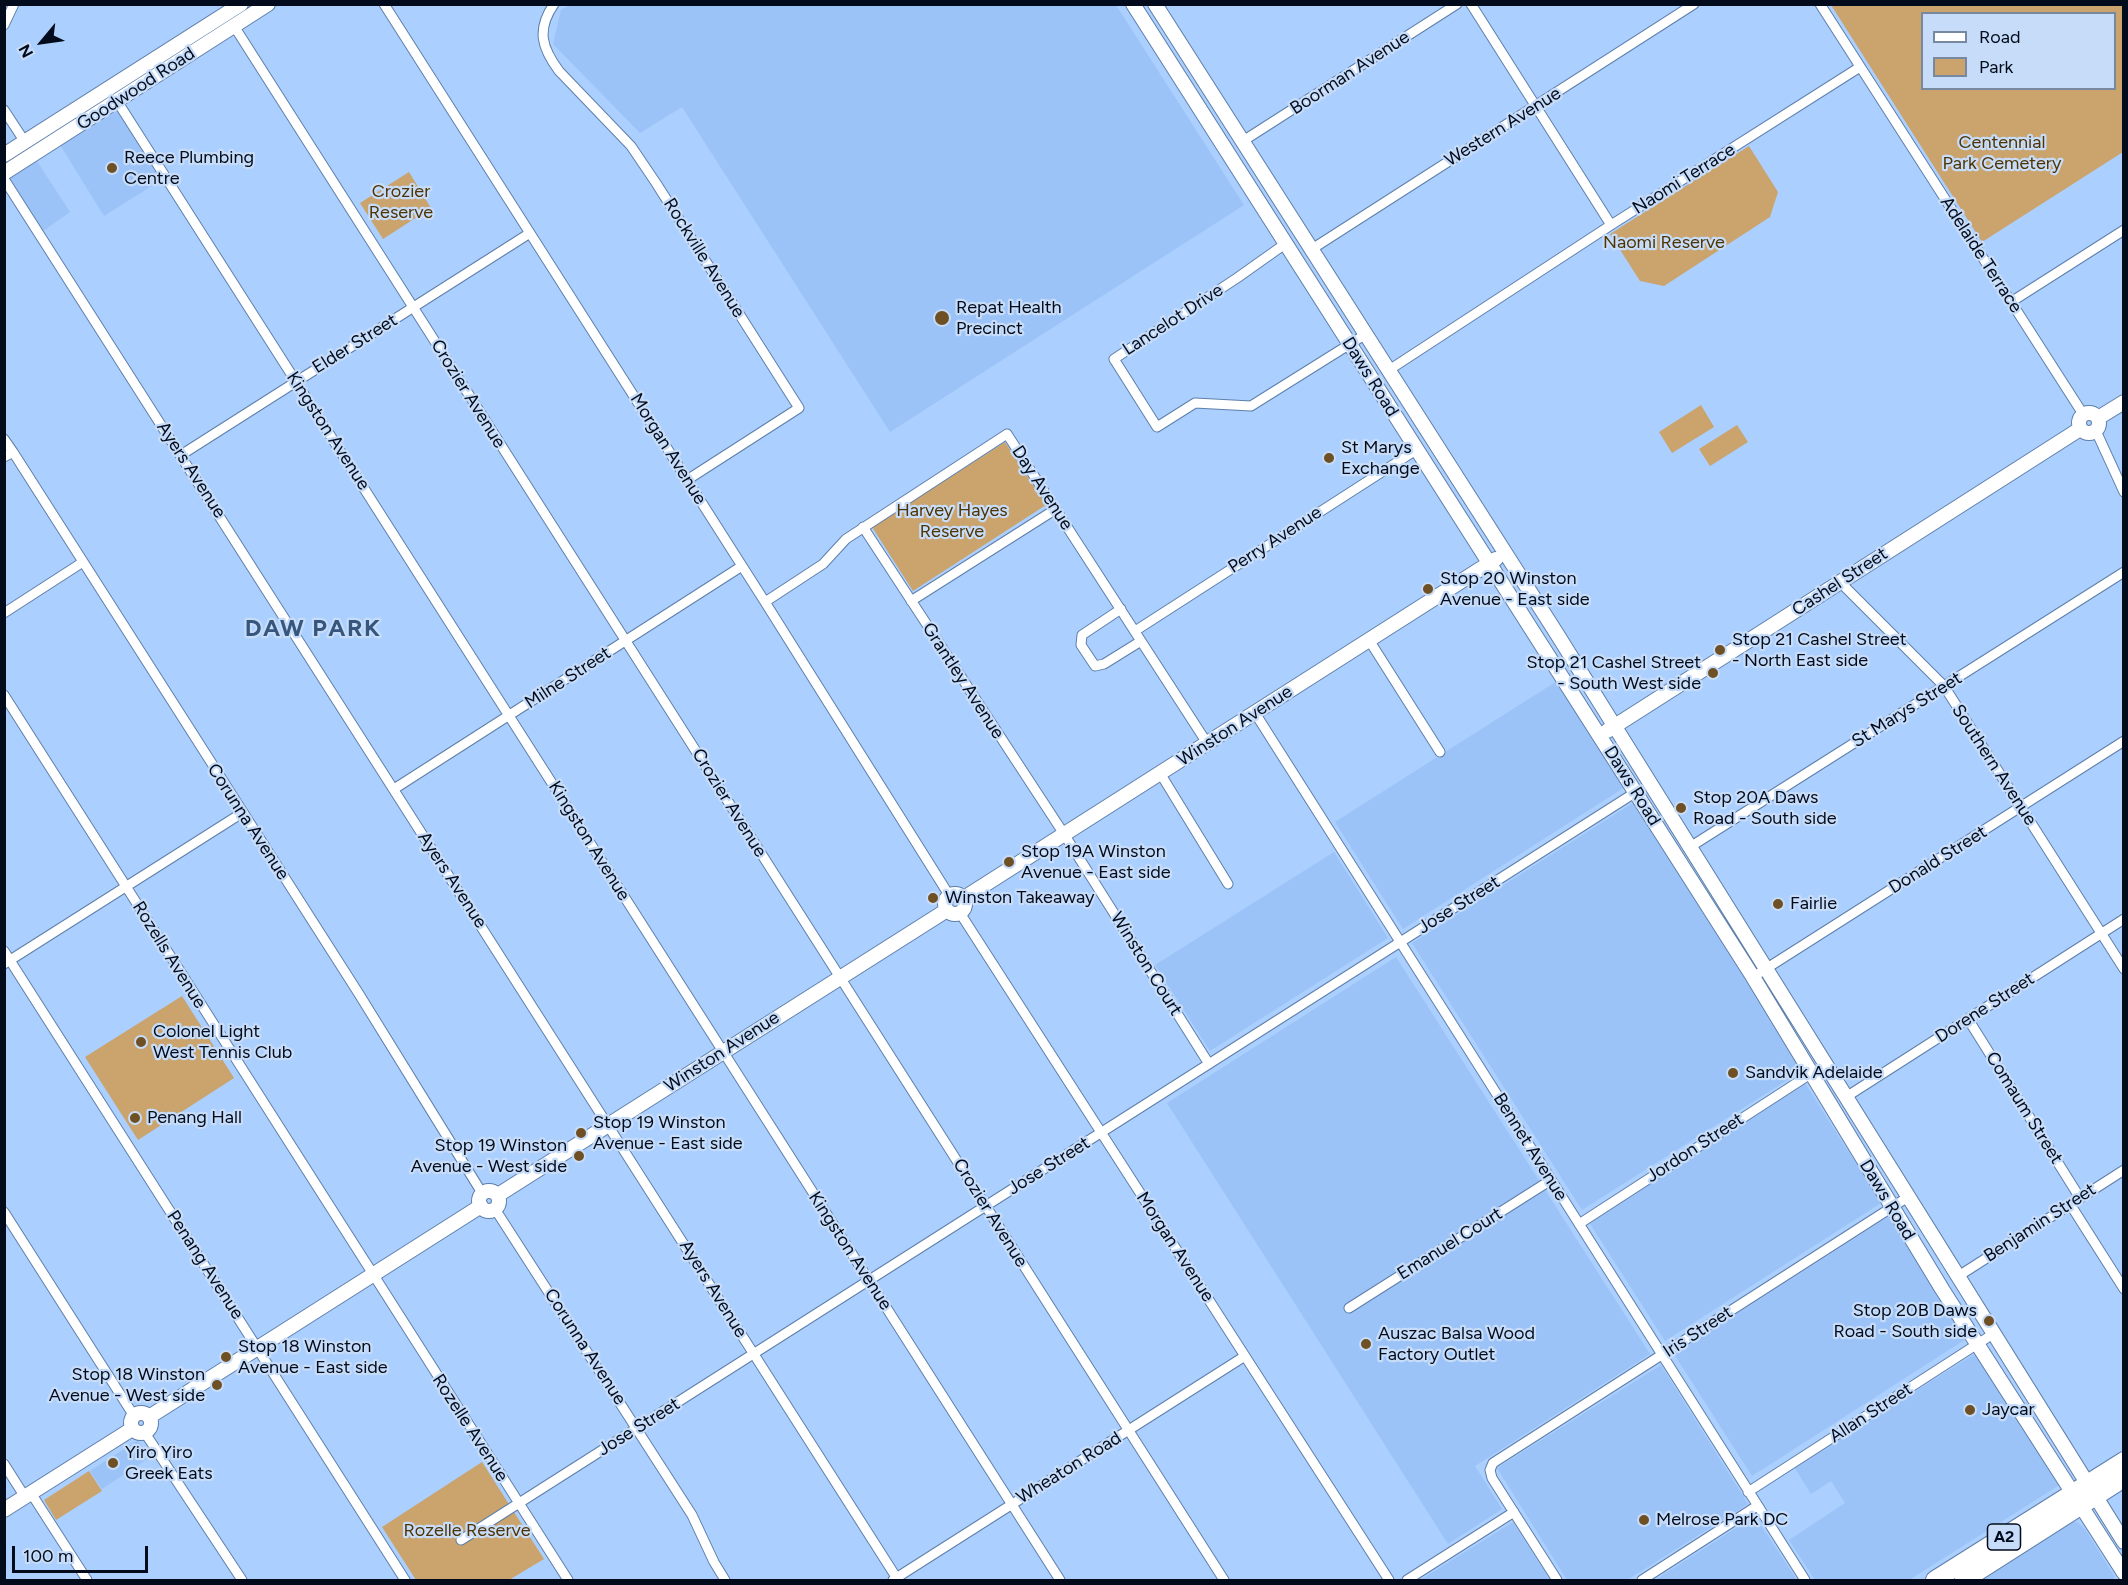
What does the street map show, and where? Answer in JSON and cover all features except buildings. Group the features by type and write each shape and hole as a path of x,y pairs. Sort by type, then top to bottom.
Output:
{"highway":[{"name":"A2","path":"1964,1581 2062,1517 2102,1474 2124,1461"},
{"name":"A2","path":"1935,1581 2083,1495 2124,1478"}],"main road":[{"name":"Goodwood Road","path":"4,155 241,4"},
{"name":"Goodwood Road","path":"4,173 268,4"},
{"name":"Daws Road","path":"1155,4 1614,726 2069,1456 2100,1537 2124,1573"},
{"name":"Daws Road","path":"1137,7 1213,132 1753,977 1977,1344 2083,1495 2124,1542"},
{"path":"96,97 117,101 122,80"},
{"path":"1213,132 1243,141 1240,154 1243,178"},
{"path":"2097,425 2093,413 2083,414 2079,419 2080,429 2091,434 2097,425 2124,402"},
{"name":"Cashel Street","path":"1600,735 2080,429"},
{"name":"Winston Avenue","path":"964,898 1505,553"},
{"path":"956,893 964,898 966,905 953,911 945,902 949,895 956,893"},
{"name":"Winston Avenue","path":"486,1203 499,1203 498,1195 840,977 953,911"},
{"path":"4,1510 137,1426 151,1424 149,1417 486,1203"},
{"path":"2069,1456 2077,1466 2084,1470 2102,1474"},
{"path":"2062,1517 2075,1518 2100,1537"}],"street":[{"path":"4,25 14,4"},
{"name":"Morgan Avenue","path":"384,4 949,895"},
{"name":"Rockville Avenue","path":"554,4 543,26 543,41 549,57 559,71 631,146 800,408 687,480"},
{"name":"Boorman Avenue","path":"1243,141 1456,4"},
{"path":"1471,4 1611,225"},
{"name":"Western Avenue","path":"1312,249 1694,4"},
{"name":"Adelaide Terrace","path":"1820,4 2083,414"},
{"name":"Crozier Avenue","path":"234,26 1224,1581"},
{"name":"Naomi Terrace","path":"1389,370 1611,225 1860,67"},
{"name":"Kingston Avenue","path":"117,101 1060,1581"},
{"path":"4,110 26,142"},
{"name":"Ayers Avenue","path":"4,179 609,1125 896,1580"},
{"path":"2011,302 2124,230"},
{"name":"Elder Street","path":"182,455 530,233"},
{"name":"Lancelot Drive","path":"1285,244 1238,278 1114,359 1157,427 1195,403 1251,406 1366,334"},
{"path":"2097,425 2124,492"},
{"name":"Day Avenue","path":"765,602 823,564 846,539 863,527 1007,434 1207,743"},
{"name":"Corunna Avenue","path":"4,439 9,454 83,562 359,994 486,1203 637,1428 692,1515 725,1581"},
{"name":"Perry Avenue","path":"1135,631 1416,450"},
{"path":"911,601 1056,509"},
{"name":"Grantley Avenue","path":"863,527 1064,834"},
{"path":"4,613 83,562"},
{"name":"Milne Street","path":"394,789 742,566"},
{"name":"St Marys Street","path":"1690,847 2124,572"},
{"name":"Southern Avenue","path":"1840,582 1944,686 2124,969"},
{"path":"1121,609 1082,635 1081,645 1095,666 1104,664 1141,641"},
{"path":"1369,640 1440,752"},
{"name":"Rozells Avenue","path":"4,695 372,1275"},
{"name":"Bennet Avenue","path":"1255,712 1805,1581"},
{"name":"Donald Street","path":"1753,977 2124,741"},
{"path":"1160,773 1228,884"},
{"name":"Jose Street","path":"461,1540 1636,792"},
{"path":"7,962 242,813"},
{"name":"Winston Court","path":"1064,834 1209,1064"},
{"name":"Morgan Avenue","path":"953,911 1101,1133 1389,1581"},
{"name":"Dorene Street","path":"1846,1097 2124,919"},
{"name":"Penang Avenue","path":"4,951 7,962 259,1348 402,1580"},
{"name":"Comaum Street","path":"1968,1019 2080,1198"},
{"name":"Jordon Street","path":"1579,1224 1812,1073"},
{"name":"Benjamin Street","path":"1957,1276 2124,1170"},
{"name":"Emanuel Court","path":"1349,1308 1551,1180"},
{"name":"Iris Street","path":"1514,1512 1492,1478 1490,1470 1493,1463 1908,1197"},
{"path":"2070,1204 2124,1289"},
{"path":"4,1212 137,1426 242,1581"},
{"name":"Rozelle Avenue","path":"372,1275 568,1581"},
{"name":"Allan Street","path":"1748,1492 1993,1334"},
{"name":"Wheaton Road","path":"896,1580 1245,1356"},
{"path":"4,1464 87,1581"},
{"path":"1642,1581 1757,1506"},
{"path":"1407,1581 1514,1512 1557,1581"}],"shaded area":[{"name":"Repat Health Precinct","path":"571,4 1116,5 1244,205 890,432 682,107 640,133 553,44 561,10"},
{"path":"117,101 166,177 104,216 57,140"},
{"path":"33,155 70,212 39,234 5,173"},
{"path":"1557,681 1625,787 1403,929 1335,822"},
{"path":"1633,803 1803,1070 1582,1210 1412,943"},
{"path":"1334,852 1388,938 1210,1051 1155,965"},
{"path":"1396,957 1650,1354 1475,1466 1502,1509 1448,1544 1167,1103"},
{"path":"1805,1083 1881,1203 1665,1341 1589,1222"},
{"path":"1888,1217 1966,1339 1752,1476 1674,1354"},
{"path":"1978,1352 2061,1484 1909,1580 1815,1580 1789,1540 1845,1503 1831,1481 1811,1494 1794,1467"},
{"path":"1661,1365 1748,1504 1627,1580 1567,1580 1497,1468"},
{"path":"138,1440 149,1458 102,1489 90,1471"},
{"path":"1755,1516 1797,1580 1655,1580"},
{"path":"2071,1521 2085,1529 2115,1577 2114,1580 1973,1580"},
{"path":"1513,1522 1550,1580 1420,1580 1457,1557"}],"green space":[{"name":"Centennial Park Cemetery","path":"1831,5 2123,5 2123,152 1982,242"},
{"name":"Naomi Reserve","path":"1749,146 1778,192 1770,217 1664,286 1640,281 1610,234"},
{"name":"Crozier Reserve","path":"409,172 431,208 383,239 360,203"},
{"path":"1701,405 1714,427 1672,453 1659,432"},
{"path":"1737,425 1748,442 1710,466 1699,449"},
{"name":"Harvey Hayes Reserve","path":"1005,442 1046,505 913,591 872,527"},
{"path":"182,996 234,1078 138,1140 85,1057"},
{"name":"Rozelle Reserve","path":"482,1462 544,1559 509,1580 416,1580 382,1527"},
{"path":"89,1471 102,1491 56,1520 44,1500"}],"place":[{"name":"Reece Plumbing Centre","path":"112,168"},
{"name":"Repat Health Precinct","path":"942,318"},
{"name":"St Marys Exchange","path":"1329,458"},
{"name":"Stop 20 Winston Avenue - East side","path":"1428,589"},
{"name":"Stop 21 Cashel Street - North East side","path":"1720,650"},
{"name":"Stop 21 Cashel Street - South West side","path":"1713,673"},
{"name":"Stop 20A Daws Road - South side","path":"1681,808"},
{"name":"Stop 19A Winston Avenue - East side","path":"1009,862"},
{"name":"Winston Takeaway","path":"933,898"},
{"name":"Fairlie","path":"1778,904"},
{"name":"Colonel Light West Tennis Club","path":"141,1042"},
{"name":"Sandvik Adelaide","path":"1733,1073"},
{"name":"Penang Hall","path":"135,1118"},
{"name":"Stop 19 Winston Avenue - East side","path":"581,1133"},
{"name":"Stop 19 Winston Avenue - West side","path":"579,1156"},
{"name":"Stop 20B Daws Road - South side","path":"1989,1321"},
{"name":"Auszac Balsa Wood Factory Outlet","path":"1366,1344"},
{"name":"Stop 18 Winston Avenue - East side","path":"226,1357"},
{"name":"Stop 18 Winston Avenue - West side","path":"217,1385"},
{"name":"Jaycar","path":"1970,1410"},
{"name":"Yiro Yiro Greek Eats","path":"113,1463"},
{"name":"Melrose Park DC","path":"1644,1520"}],"district":[{"name":"DAW PARK","path":"313,629"}]}
